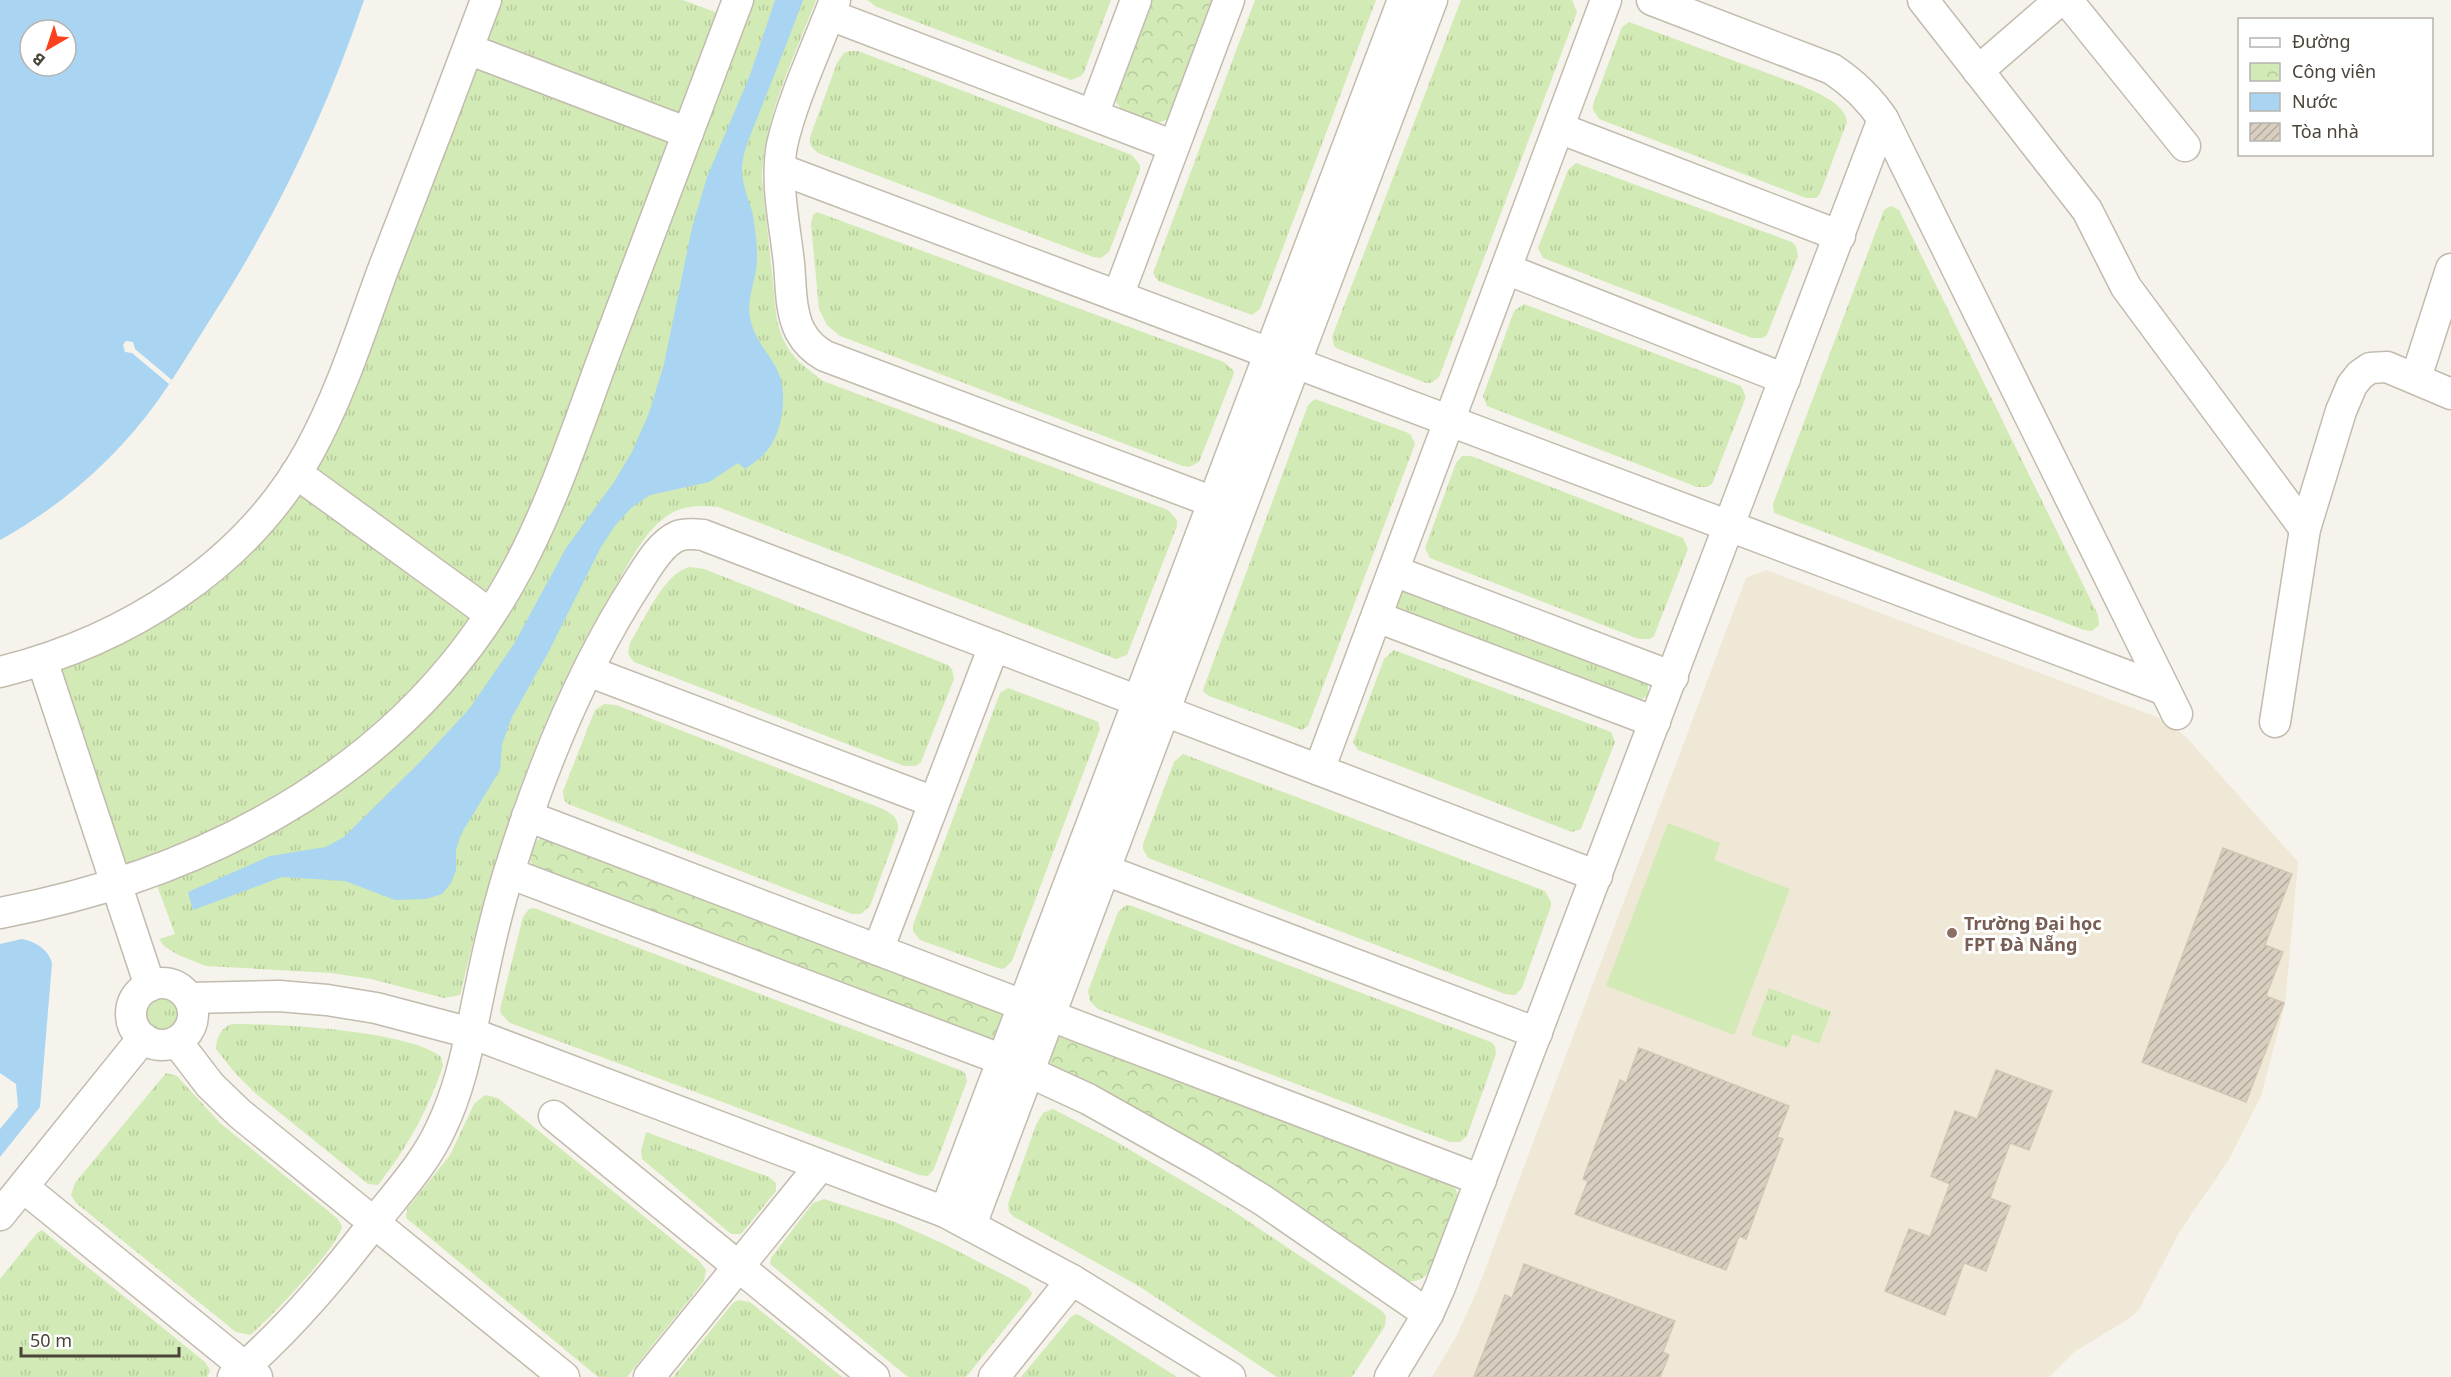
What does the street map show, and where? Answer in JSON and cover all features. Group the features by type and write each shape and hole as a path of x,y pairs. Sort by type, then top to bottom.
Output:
{"street":[{"path":"0,672 42,660 116,631 179,593 212,567 240,540 265,513 296,473 331,405 486,0"},
{"path":"0,913 157,870 231,839 279,814 331,780 380,740 423,699 459,657 490,614 520,564 546,507 738,0"},
{"path":"1093,115 1136,0"},
{"path":"1118,296 1229,0"},
{"path":"1283,358 1403,0"},
{"path":"958,1219 1283,358 1432,0"},
{"path":"1319,770 1606,0"},
{"path":"780,169 1730,527 2171,702 1883,119 1862,92 1832,69 1652,0"},
{"path":"1923,0 2087,210 2127,287 2305,529"},
{"path":"1978,71 2060,0"},
{"path":"2067,0 2185,146"},
{"path":"1174,146 1093,115 833,7 787,125 780,169 795,316 799,329 814,350 825,356 1227,507"},
{"path":"468,49 688,133"},
{"path":"1390,1377 1428,1314 1481,1180 1883,119"},
{"path":"1559,128 1840,236"},
{"path":"1506,269 1785,379"},
{"path":"2416,378 2451,269"},
{"path":"2275,722 2305,529 2341,411 2352,385 2370,368 2387,367 2451,394"},
{"path":"296,473 490,614"},
{"path":"2277,491 2290,495 2304,495 2316,488"},
{"path":"23,1187 245,1374 375,1223 421,1163 441,1129 457,1089 489,948 509,873 543,775 588,671 631,593 652,561 678,536 694,533 703,535 1597,876"},
{"path":"1394,571 1673,677"},
{"path":"1377,616 1655,722"},
{"path":"878,950 994,646"},
{"path":"42,660 150,986"},
{"path":"588,671 934,802"},
{"path":"1037,1011 1105,870 1152,706"},
{"path":"527,816 1481,1180"},
{"path":"1105,870 1538,1033"},
{"path":"509,873 1016,1066 1088,1099 1202,1163 1329,1244 1428,1314"},
{"path":"169,984 180,989 189,998 193,1010 192,1023 187,1034 177,1042 160,1045 143,1038 134,1027 132,1010 138,994 150,986 169,984"},
{"path":"189,998 279,996 327,1000 376,1008 471,1033 958,1219 1072,1280 1230,1377"},
{"path":"0,1215 143,1038"},
{"path":"177,1042 224,1101 564,1377"},
{"path":"554,1116 874,1377"},
{"path":"649,1377 820,1166"},
{"path":"993,1377 1072,1280"}],"shaded area":[{"name":"Trường Đại học FPT Đà Nẵng","path":"1766,570 2165,720 2188,739 2298,862 2285,1005 2261,1096 2228,1161 2180,1231 2139,1309 2130,1318 2074,1352 2049,1377 1432,1377 1457,1335 1477,1291 1746,578"}],"green space":[{"path":"494,0 683,0 723,15 681,113 674,116 485,41"},
{"path":"748,0 816,0 774,110 764,156 762,179 777,321 789,350 799,362 823,381 1168,510 1177,520 1177,526 1127,655 1116,659 718,507 687,507 661,520 640,545 589,632 564,681 522,782 504,834 460,995 444,998 371,979 331,973 206,966 178,955 164,946 159,939 175,934 155,880 207,860 485,638"},
{"path":"867,0 1111,0 1084,72 1081,76 1071,80 877,7"},
{"path":"1147,0 1218,0 1171,117 1156,123 1130,116 1117,104 1114,96"},
{"path":"1255,0 1376,0 1260,309 1252,315 1158,281 1153,273"},
{"path":"1461,0 1572,0 1577,12 1439,377 1431,383 1426,383 1338,349 1334,346 1332,337"},
{"path":"1629,22 1797,84 1835,103 1845,115 1847,122 1820,194 1816,198 1806,198 1599,119 1593,110 1593,105 1622,27"},
{"path":"858,51 1132,155 1140,165 1140,170 1109,252 1101,258 1093,257 818,153 811,146 810,137 837,63 844,53"},
{"path":"475,66 664,134 672,146 543,496 500,583 483,594 315,471 316,457"},
{"path":"1576,163 1792,242 1796,246 1798,256 1767,335 1763,338 1752,338 1543,258 1538,248 1568,170"},
{"path":"1891,206 1899,210 2098,615 2099,625 2092,631 2084,630 1774,513 1773,504 1884,210"},
{"path":"817,212 1224,362 1234,371 1233,376 1199,462 1189,467 1183,466 840,336 827,325 819,309 811,224 813,215"},
{"path":"1524,304 1741,386 1746,397 1712,484 1707,487 1697,487 1487,406 1483,396 1514,311"},
{"path":"1315,399 1406,432 1411,435 1415,444 1308,726 1302,730 1209,696 1203,691 1308,405"},
{"path":"1462,456 1471,456 1683,538 1688,549 1654,636 1650,639 1639,639 1430,558 1425,548 1456,463"},
{"path":"297,491 472,616 423,687 280,804 126,867 59,669"},
{"path":"690,567 704,569 948,665 952,669 954,679 921,762 916,766 904,766 634,662 628,654 630,643 648,611 663,587 681,571"},
{"path":"1405,589 1645,680 1648,684 1648,694 1640,702 1394,608 1400,590"},
{"path":"1394,650 1611,732 1615,742 1581,829 1572,832 1358,750 1353,742 1384,659"},
{"path":"1008,688 1094,720 1098,722 1100,729 1012,961 1001,969 920,940 913,931 913,925 1000,693"},
{"path":"604,704 616,705 883,809 892,815 896,819 898,830 870,906 861,914 852,914 568,804 564,800 563,791 595,710"},
{"path":"1183,754 1545,891 1551,906 1522,988 1515,995 1505,994 1148,858 1143,844 1174,762"},
{"path":"1668,823 1720,843 1714,860 1790,889 1734,1035 1606,986"},
{"path":"542,837 1002,1012 1004,1015 998,1037 988,1040 534,868 529,858 533,844"},
{"path":"1126,905 1491,1042 1495,1046 1496,1054 1467,1136 1460,1142 1450,1142 1098,1009 1090,1001 1088,991 1118,912"},
{"path":"534,908 965,1073 967,1081 934,1169 928,1176 919,1175 510,1023 501,1014 500,1009 523,917 529,909"},
{"path":"1769,988 1831,1012 1819,1044 1793,1034 1787,1048 1751,1035"},
{"path":"163,999 174,1004 179,1015 174,1026 163,1031 152,1026 147,1015 152,1004"},
{"path":"232,1024 341,1030 400,1040 424,1048 441,1057 443,1066 423,1114 408,1142 378,1185 368,1184 254,1092 235,1073 216,1049 220,1034"},
{"path":"1065,1035 1451,1183 1458,1195 1457,1206 1428,1272 1416,1281 1402,1280 1053,1068 1047,1057 1056,1039"},
{"path":"166,1073 177,1076 220,1123 338,1219 342,1226 339,1235 317,1265 272,1315 250,1335 236,1332 76,1203 71,1195 75,1183"},
{"path":"485,1095 498,1098 699,1261 706,1270 704,1281 627,1377 598,1377 406,1218 407,1209 450,1155 474,1104"},
{"path":"1053,1109 1115,1141 1230,1209 1382,1311 1386,1316 1385,1326 1352,1377 1277,1377 1137,1285 1014,1217 1009,1212 1008,1204 1036,1125 1043,1113"},
{"path":"646,1132 769,1177 776,1183 776,1191 741,1234 731,1234 642,1159 641,1151"},
{"path":"824,1199 895,1222 944,1244 1027,1287 1032,1293 1031,1296 966,1377 908,1377 770,1264 771,1258 813,1203"},
{"path":"42,1230 205,1362 210,1370 207,1377 0,1377 0,1279 37,1233"},
{"path":"739,1300 750,1302 842,1377 673,1377 733,1303"},
{"path":"1076,1314 1081,1316 1177,1377 1021,1377"}],"water":[{"path":"0,0 364,0 317,123 279,202 236,278 166,389 126,441 107,460 67,496 0,540"},
{"path":"775,0 803,0 750,136 742,166 757,246 750,318 759,342 779,374 783,391 781,420 771,445 763,455 745,469 738,463 709,482 650,495 631,508 614,527 601,547 548,653 512,717 502,744 500,770 461,834 456,850 456,870 451,883 442,894 426,899 395,900 345,881 282,877 193,910 188,892 270,856 326,847 344,837 423,759 470,708 514,644 566,548 614,482 632,452 649,413 664,364 692,228 707,177 750,75"},
{"path":"22,939 41,947 48,954 52,963 40,1107 0,1157 0,1129 18,1107 16,1084 0,1073 0,944"}],"pier":[{"path":"126,341 133,342 135,349 172,380 169,384 132,353 125,352 123,345"}],"building":[{"path":"2223,848 2292,874 2265,945 2283,952 2266,996 2284,1003 2246,1102 2142,1062"},
{"path":"1639,1048 1789,1106 1777,1137 1783,1139 1746,1239 1739,1236 1726,1270 1575,1214 1588,1181 1583,1179 1620,1080 1626,1083"},
{"path":"1996,1070 2052,1091 2029,1150 2010,1143 1990,1198 2010,1206 1986,1271 1964,1263 1945,1315 1885,1291 1909,1229 1930,1237 1950,1184 1931,1176 1955,1111 1977,1119"},
{"path":"1524,1264 1675,1321 1663,1352 1669,1355 1660,1377 1474,1377 1505,1295 1512,1298"}],"place":[{"name":"Trường Đại học FPT Đà Nẵng","path":"1952,933"}]}
